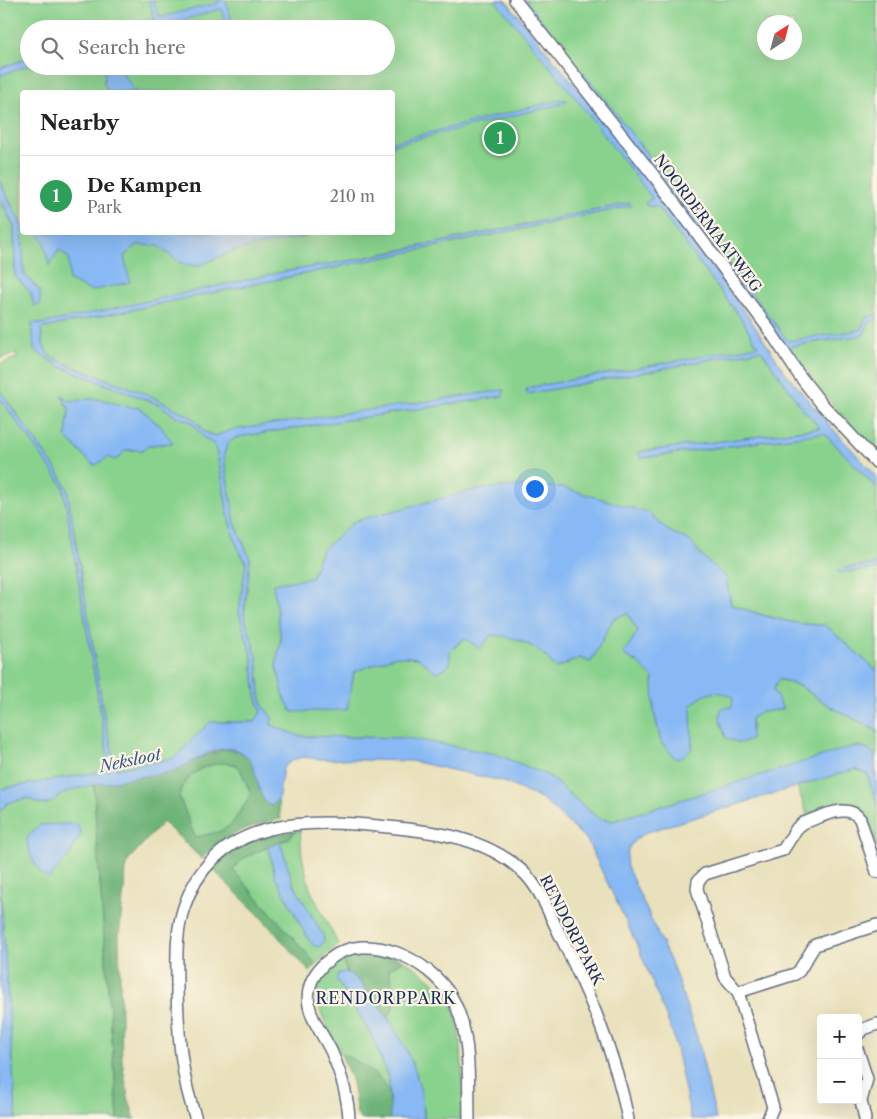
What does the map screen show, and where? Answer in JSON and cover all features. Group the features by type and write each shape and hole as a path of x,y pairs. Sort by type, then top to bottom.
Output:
{"street":[{"name":"NOORDERMAATWEG","path":"516,0 649,169 766,325 810,389 877,463"},
{"path":"768,1119 773,1107 738,992 725,977 697,889 701,876 783,850 802,823 846,810 854,812 860,818 877,872"},
{"name":"RENDORPPARK","path":"196,1119 185,1077 180,1037 177,956 184,908 193,885 206,864 230,843 259,830 294,824 328,823 379,826 462,838 501,853 524,872 542,898 586,988 614,1062 628,1119"},
{"path":"738,992 794,974 799,971 815,946 877,925"},
{"path":"349,1119 343,1080 331,1051 312,1016 309,990 322,965 336,954 352,948 378,948 396,952 438,978 451,997 463,1024 466,1043 469,1119"},
{"path":"862,1031 877,1024"},
{"path":"861,1059 867,1079 861,1101 865,1119"}],"green space":[{"path":"0,0 506,0 653,199 646,203 647,206 657,206 742,320 758,347 527,388 527,394 761,350 802,408 820,428 639,452 642,458 824,433 877,488 877,564 837,569 838,572 877,569 877,671 825,625 801,624 765,616 731,605 726,577 702,556 690,541 667,530 649,513 404,509 355,521 322,550 311,578 274,584 281,639 276,664 284,697 292,712 351,690 354,672 396,656 418,658 450,651 465,638 491,635 509,636 542,651 556,668 580,658 591,662 613,619 627,613 638,631 623,654 638,663 653,678 654,712 661,742 676,759 692,748 691,705 696,701 716,692 734,697 732,707 720,720 726,738 752,728 751,718 762,712 783,709 773,690 778,679 800,686 831,707 874,729 877,734 877,757 869,749 859,746 613,821 599,819 547,775 407,738 299,736 271,725 272,718 263,706 260,696 257,657 244,615 250,559 235,523 224,454 229,442 238,437 503,396 232,430 215,436 204,432 195,419 147,394 49,356 43,345 41,329 53,326 631,206 630,203 41,324 38,322 34,350 61,367 160,405 175,416 192,422 204,438 214,444 233,536 246,562 239,613 252,657 256,695 261,711 256,722 210,722 174,758 116,769 104,715 67,488 58,472 0,391 0,364 17,358 16,353 0,358 0,197 14,227 15,276 31,293 34,306 40,291 24,274 22,235 395,235 395,90 20,90 20,224 0,182","holes":["94,398 122,406 140,408 161,427 173,443 150,445 143,450 125,450 104,458 96,465 92,464 66,437 69,409 64,403"]},
{"path":"525,0 877,0 877,315 866,317 861,330 788,342 672,185"},
{"path":"877,318 877,455 820,390 791,351 791,346 863,335 869,323"},
{"path":"0,398 63,486 110,770 0,789"},
{"path":"225,749 238,751 247,757 252,765 265,801 271,806 278,800 281,819 259,824 238,832 218,844 202,859 163,822 129,859 126,870 119,936 122,1061 128,1097 135,1119 118,1119 94,784 171,772 187,765 192,760","holes":["229,763 236,765 241,771 250,792 248,800 231,825 219,832 195,837 179,796 183,787 192,775 205,767"]},
{"path":"229,763 236,765 241,771 250,792 248,800 231,825 219,832 195,837 179,796 183,787 187,780 198,770 212,765"},
{"path":"855,769 867,774 877,804 877,846 866,816 857,804 844,802 807,814 797,786"},
{"path":"94,784 118,1119 16,1119 0,884 0,812 7,803 29,798 41,804 46,804 67,791"},
{"path":"300,830 302,856 310,889 338,944 316,964 233,870 240,860 268,847 275,876 307,937 304,903 293,883 280,842 289,839 296,831"},
{"path":"296,831 281,842 255,852 240,862 233,870 316,964 310,972 258,914 212,869 229,852 239,846 272,835"},
{"path":"377,951 403,960 389,969 394,1000 392,1012 388,1017 363,985 347,973 342,957 350,954"},
{"path":"342,957 347,973 344,972 336,979 370,1032 389,1080 391,1097 370,1071 341,1054 321,1011 317,988 319,978 327,967"},
{"path":"403,960 432,981 447,997 453,1008 460,1038 463,1119 424,1119 424,1109 388,1017 394,1006 394,994 389,969"},
{"path":"341,1054 364,1066 384,1084 391,1099 390,1119 360,1119 357,1114 352,1082"}],"water":[{"path":"149,0 153,0 160,17 218,3 218,0 226,0 232,20 224,20 221,9 183,20 155,20"},
{"path":"495,0 505,0 629,152 750,319 785,372 823,418 877,477 877,488 824,433 641,458 638,452 820,428 802,408 761,350 527,394 527,388 758,346 742,320 657,206 647,206 645,203 652,198 574,96"},
{"path":"521,0 525,0 618,116 788,341 860,330 866,317 877,315 877,318 869,323 863,335 791,346 793,351 790,352"},
{"path":"20,61 20,68 0,76 0,68"},
{"path":"105,75 124,75 135,90 108,90 104,85"},
{"path":"559,100 567,100 565,103 395,145 395,141"},
{"path":"0,182 20,222 24,274 40,291 40,304 34,306 31,293 15,276 14,227 0,197"},
{"path":"630,203 631,206 41,329 43,345 49,356 147,394 195,419 204,432 215,436 232,430 504,390 503,396 238,437 229,442 224,454 235,523 250,559 244,615 257,657 260,696 263,706 272,718 271,725 299,736 407,738 496,754 547,775 599,819 613,821 848,748 862,748 875,754 877,804 867,774 855,769 647,832 637,838 628,850 627,867 673,967 698,1040 716,1119 691,1119 673,1034 639,949 587,840 543,800 502,781 411,761 301,757 283,768 278,800 271,806 261,794 249,759 233,749 225,749 209,753 169,772 72,790 65,792 47,804 42,804 28,798 7,803 0,812 0,789 110,770 63,486 0,398 0,391 58,472 67,488 104,715 116,769 174,758 210,722 255,722 261,711 256,695 252,657 239,613 246,562 233,536 214,444 204,438 192,422 175,416 160,405 61,367 34,350 32,322 41,324 287,271 355,260"},
{"path":"39,235 308,236 236,250 198,266 182,264 158,246 137,245 124,256 130,282 91,291 69,281 69,258 59,250 49,266 44,242"},
{"path":"61,394 69,401 97,399 140,408 161,427 173,443 150,445 143,450 125,450 115,460 108,457 96,465 92,464 66,437 69,409"},
{"path":"511,486 561,487 649,513 667,530 690,541 702,556 726,577 731,605 789,622 825,625 877,671 877,734 874,729 831,707 800,686 779,679 773,690 783,709 762,712 751,718 751,740 739,743 726,738 720,720 721,708 732,707 733,697 716,692 696,701 691,705 692,748 683,757 676,759 661,742 654,712 653,678 638,663 623,654 638,631 627,613 613,619 591,662 580,658 556,668 535,648 511,638 491,635 480,649 464,638 450,651 450,665 437,673 418,658 396,656 354,672 347,710 292,712 284,697 276,664 281,639 273,584 311,578 322,550 355,521 473,490"},
{"path":"877,564 877,569 838,572 837,569"},
{"path":"77,824 81,834 68,857 49,879 36,867 29,850 27,838 39,825"},
{"path":"280,842 293,883 323,935 324,941 320,947 314,946 307,937 275,876 268,847"},
{"path":"0,884 15,1098 16,1119 0,1119"},
{"path":"344,972 352,975 361,984 399,1037 414,1067 419,1084 424,1119 390,1119 389,1081 370,1032 336,979 338,974"}],"place":[{"name":"De Kampen","path":"500,138"}],"district":[{"name":"RENDORPPARK","path":"386,998"}],"water label":[{"name":"Neksloot","path":"130,760"}]}
